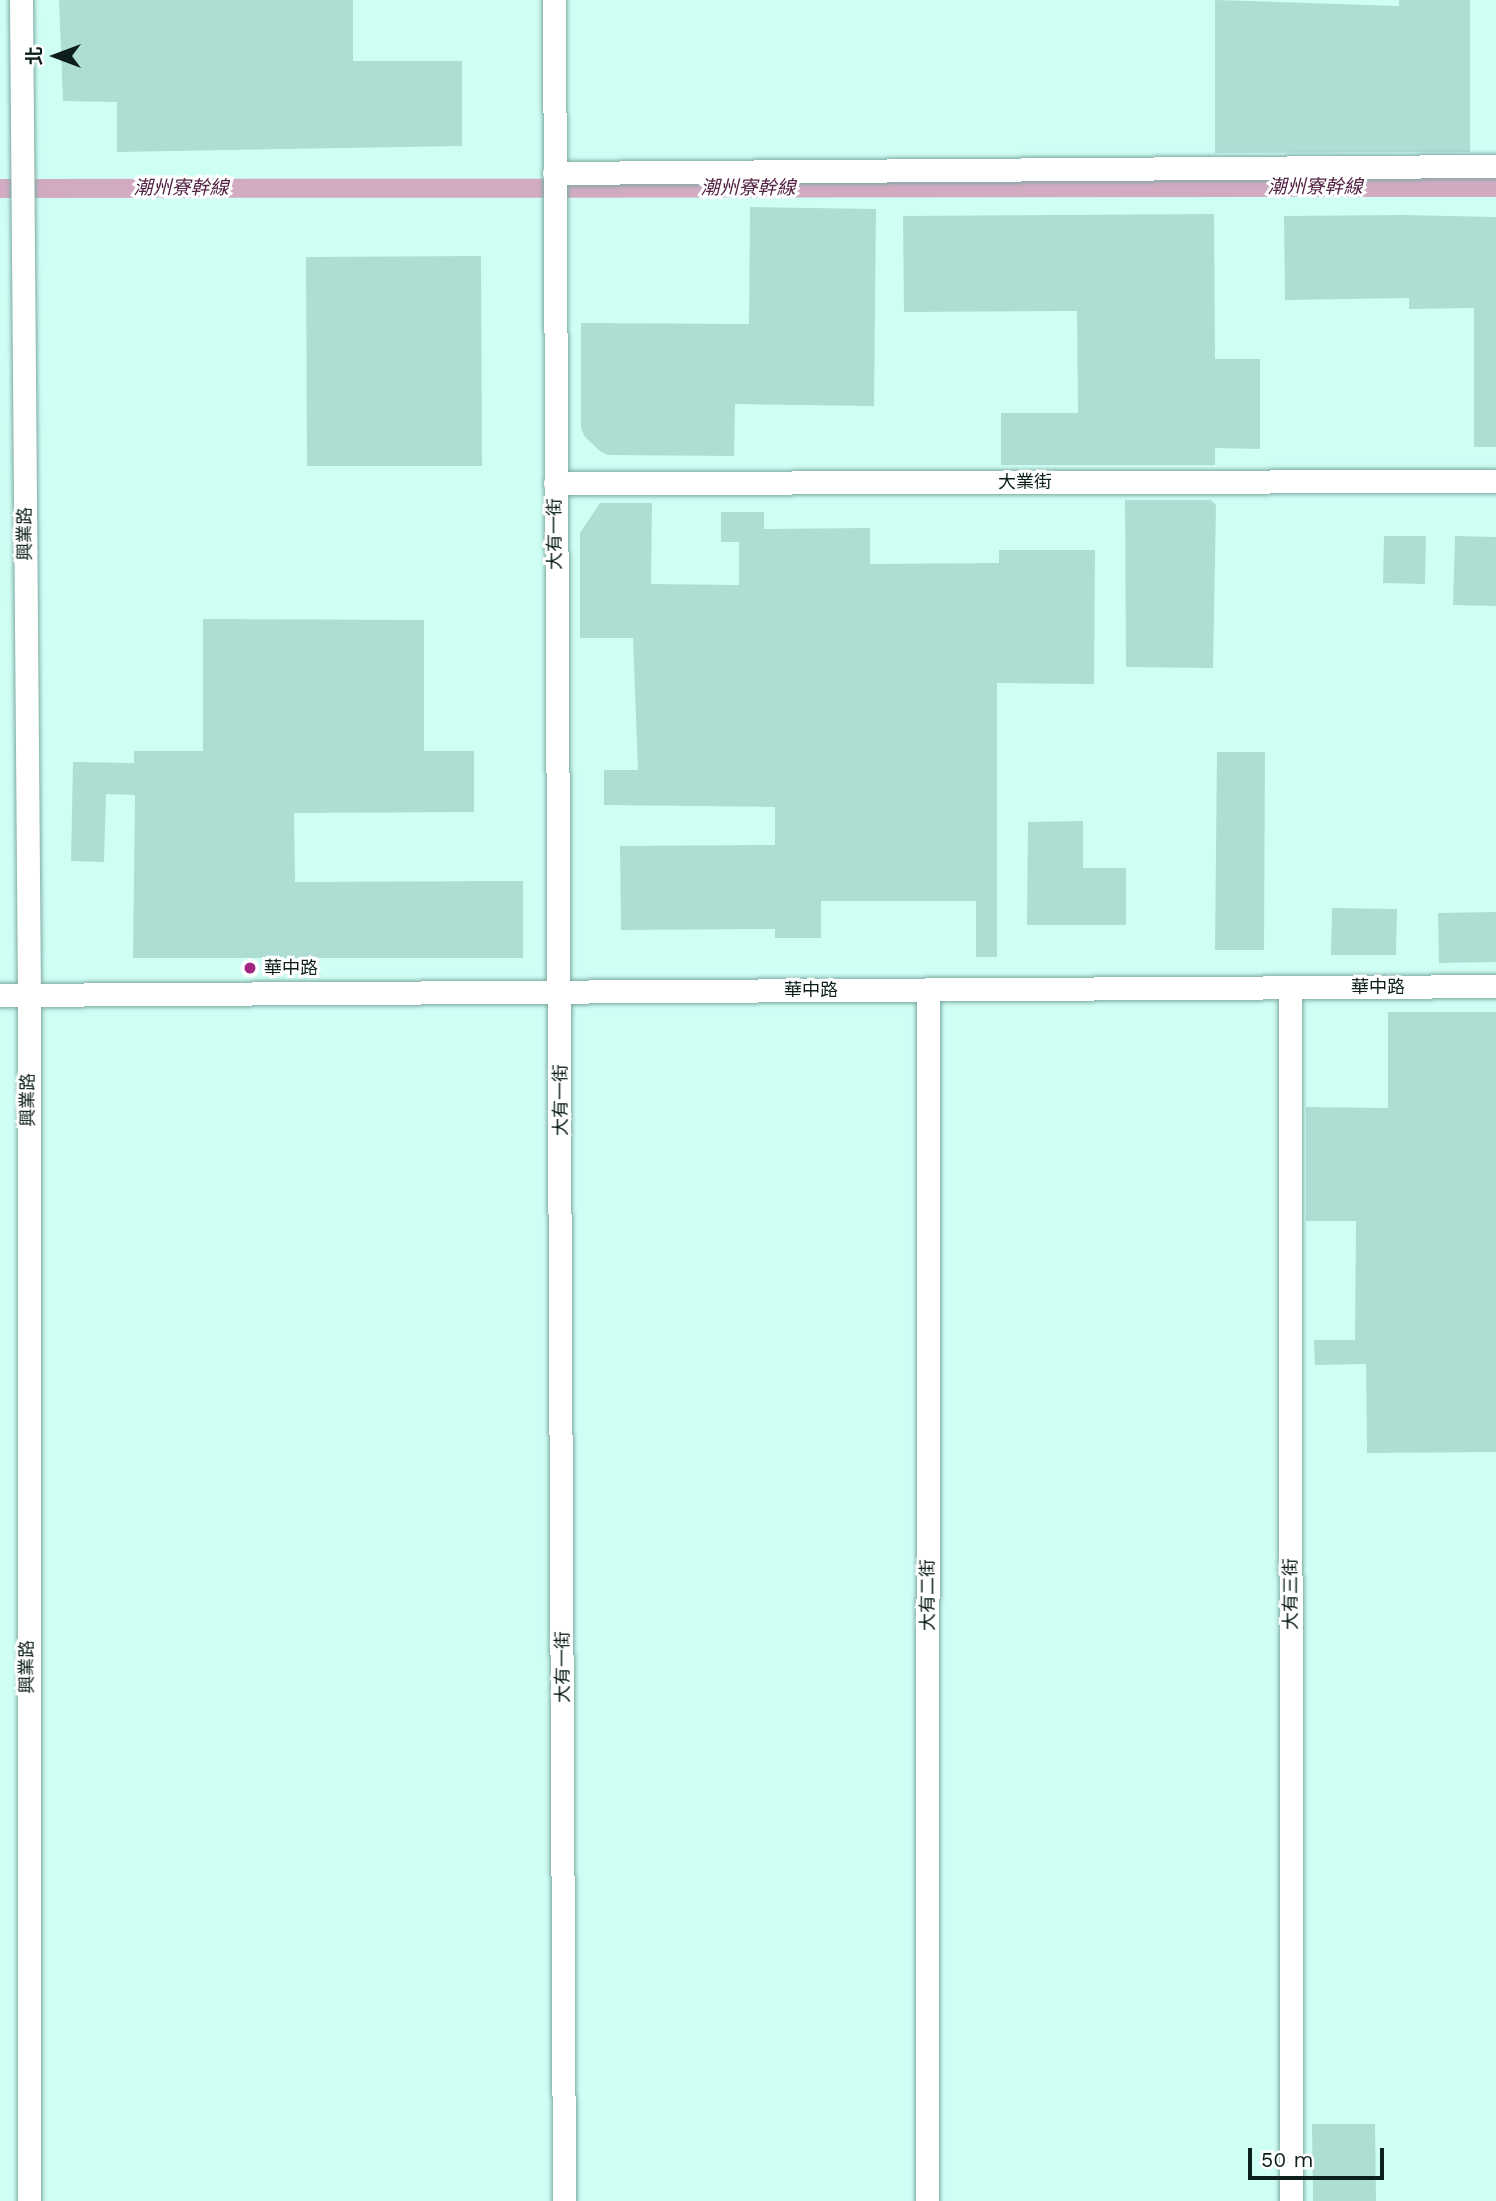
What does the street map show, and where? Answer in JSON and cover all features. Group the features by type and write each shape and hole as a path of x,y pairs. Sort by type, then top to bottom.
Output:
{"street":[{"name":"興業路","path":"22,0 29,995 29,2201"},
{"name":"大有一街","path":"554,0 555,482 561,992 564,2201"},
{"path":"554,173 1496,166"},
{"name":"大業街","path":"555,482 1496,481"},
{"name":"華中路","path":"0,995 1496,986"},
{"name":"大有三街","path":"1290,987 1291,2201"},
{"name":"大有二街","path":"927,2201 928,989"}],"building":[{"path":"59,0 353,0 353,61 462,61 462,146 117,152 117,102 63,101"},
{"path":"1215,0 1399,6 1399,0 1470,0 1470,152 1215,153"},
{"path":"750,207 876,209 874,406 735,404 734,456 608,455 600,451 584,436 581,427 581,323 749,324"},
{"path":"1214,214 1215,359 1260,359 1260,449 1215,448 1215,465 1001,465 1001,413 1078,413 1077,311 904,312 903,216"},
{"path":"1284,216 1496,217 1496,447 1474,447 1474,308 1409,309 1409,298 1285,300"},
{"path":"481,256 482,466 307,466 306,257"},
{"path":"1125,500 1211,500 1216,505 1213,668 1126,667"},
{"path":"600,503 652,503 651,584 739,585 739,542 721,542 721,512 764,512 764,529 870,528 870,564 999,563 999,550 1095,550 1094,684 997,683 997,957 976,957 976,901 821,901 821,938 775,938 775,929 621,930 620,846 775,845 775,807 604,805 604,770 638,770 633,638 580,638 580,533"},
{"path":"1384,536 1426,536 1425,584 1383,583"},
{"path":"1455,536 1496,537 1496,606 1453,605"},
{"path":"203,619 424,620 424,751 474,751 474,812 294,813 295,882 523,881 523,958 133,958 135,795 106,794 104,862 71,861 73,762 134,763 134,751 203,751"},
{"path":"1217,752 1265,752 1264,950 1215,950"},
{"path":"1083,821 1083,868 1126,868 1126,925 1027,925 1028,822"},
{"path":"1332,908 1397,909 1396,955 1331,955"},
{"path":"1496,912 1496,962 1439,963 1438,913"},
{"path":"1388,1012 1496,1012 1496,1452 1367,1453 1366,1364 1315,1365 1314,1340 1355,1340 1356,1221 1306,1221 1306,1107 1388,1108"},
{"path":"1312,2124 1375,2124 1376,2201 1313,2201"}],"waterway":[{"name":"潮州寮幹線","path":"0,188 1496,187"}],"place":[{"name":"華中路","path":"250,968"}]}
